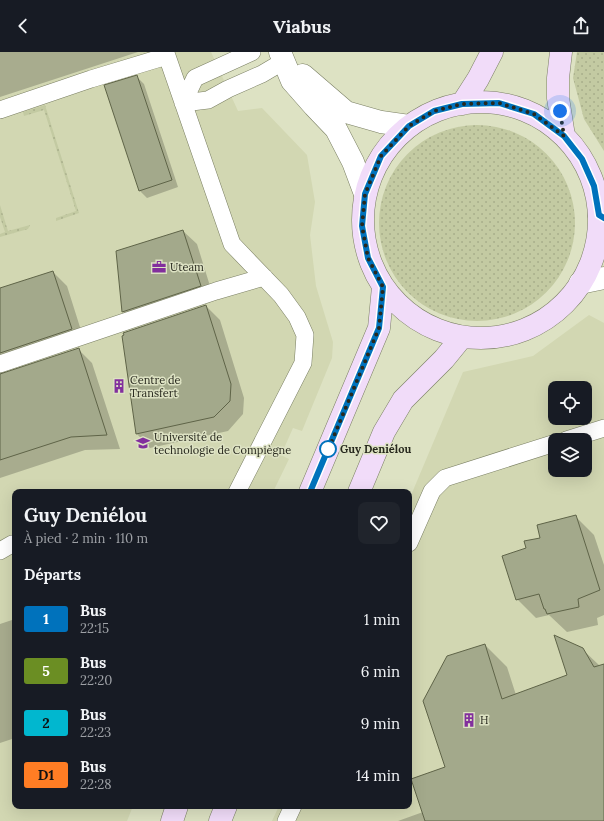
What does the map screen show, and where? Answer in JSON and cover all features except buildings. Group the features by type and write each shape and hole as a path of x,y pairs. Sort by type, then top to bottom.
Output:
{"main road":[{"path":"462,104 478,79 492,52"},
{"path":"561,52 558,78 558,98 564,136"},
{"path":"499,103 534,114 564,136 582,159 594,186 601,217 595,251 589,268 580,283 558,309 529,328 496,337 462,337 431,327 404,310 383,287 368,258 362,226 365,194 381,156 409,126 434,111 462,104 499,103"},
{"path":"311,489 379,328 383,287"},
{"path":"360,489 384,432 402,400 444,360 462,337"},
{"path":"172,821 176,809"},
{"path":"220,821 225,809"}],"street":[{"path":"282,57 346,112 381,122 409,126"},
{"path":"282,57 292,81 336,128 353,162 365,194"},
{"path":"580,283 604,278"}],"lane":[{"path":"183,103 195,78 252,52"},
{"path":"0,110 91,79 167,56 232,244 282,295 297,317 305,335 303,363 239,489"},
{"path":"183,103 208,100 228,89 262,74 282,57"},
{"path":"0,364 216,290 264,277"},
{"path":"588,433 604,428"},
{"path":"412,536 432,490 445,478 548,445"},
{"path":"0,551 12,544"},
{"path":"286,821 292,809"}],"shaded area":[{"name":"Université de technologie de Compiègne","path":"0,52 211,52 238,111 262,108 307,155 315,202 310,235 316,286 333,342 332,358 302,431 293,428 281,455 289,459 274,489 12,489 12,809 132,809 127,821 0,821"},
{"path":"577,52 604,52 604,151 584,119 573,78"},
{"path":"45,105 79,213 56,221 56,218 76,211 44,110 24,116 23,112"},
{"path":"467,125 487,125 515,132 539,147 553,161 568,185 575,213 575,233 568,261 553,285 539,299 515,314 487,321 467,321 439,314 415,299 401,285 386,261 379,233 379,213 386,185 401,161 415,147 439,132"},
{"path":"0,205 8,231 30,225 28,229 0,237 0,234 5,232 0,217"},
{"path":"589,315 604,323 604,821 272,821 278,809 412,809 412,493 463,372 533,356"}],"bus line":[{"name":"1","path":"311,489 379,328 383,287 368,258 362,226 365,194 381,156 409,126 434,111 462,104 499,103 534,114 564,136 582,159 594,186 599,215 604,218"}],"place":[{"name":"Uteam","path":"159,267"},
{"name":"Centre de Transfert","path":"119,386"},
{"name":"Université de technologie de Compiègne","path":"143,443"},
{"name":"Guy Deniélou","path":"328,449"},
{"name":"H","path":"469,720"}],"route":[{"path":"328,449 326,455 379,328 383,287 368,258 362,226 365,194 381,156 409,126 434,111 462,104 499,103 534,114 564,136 560,111"}]}
